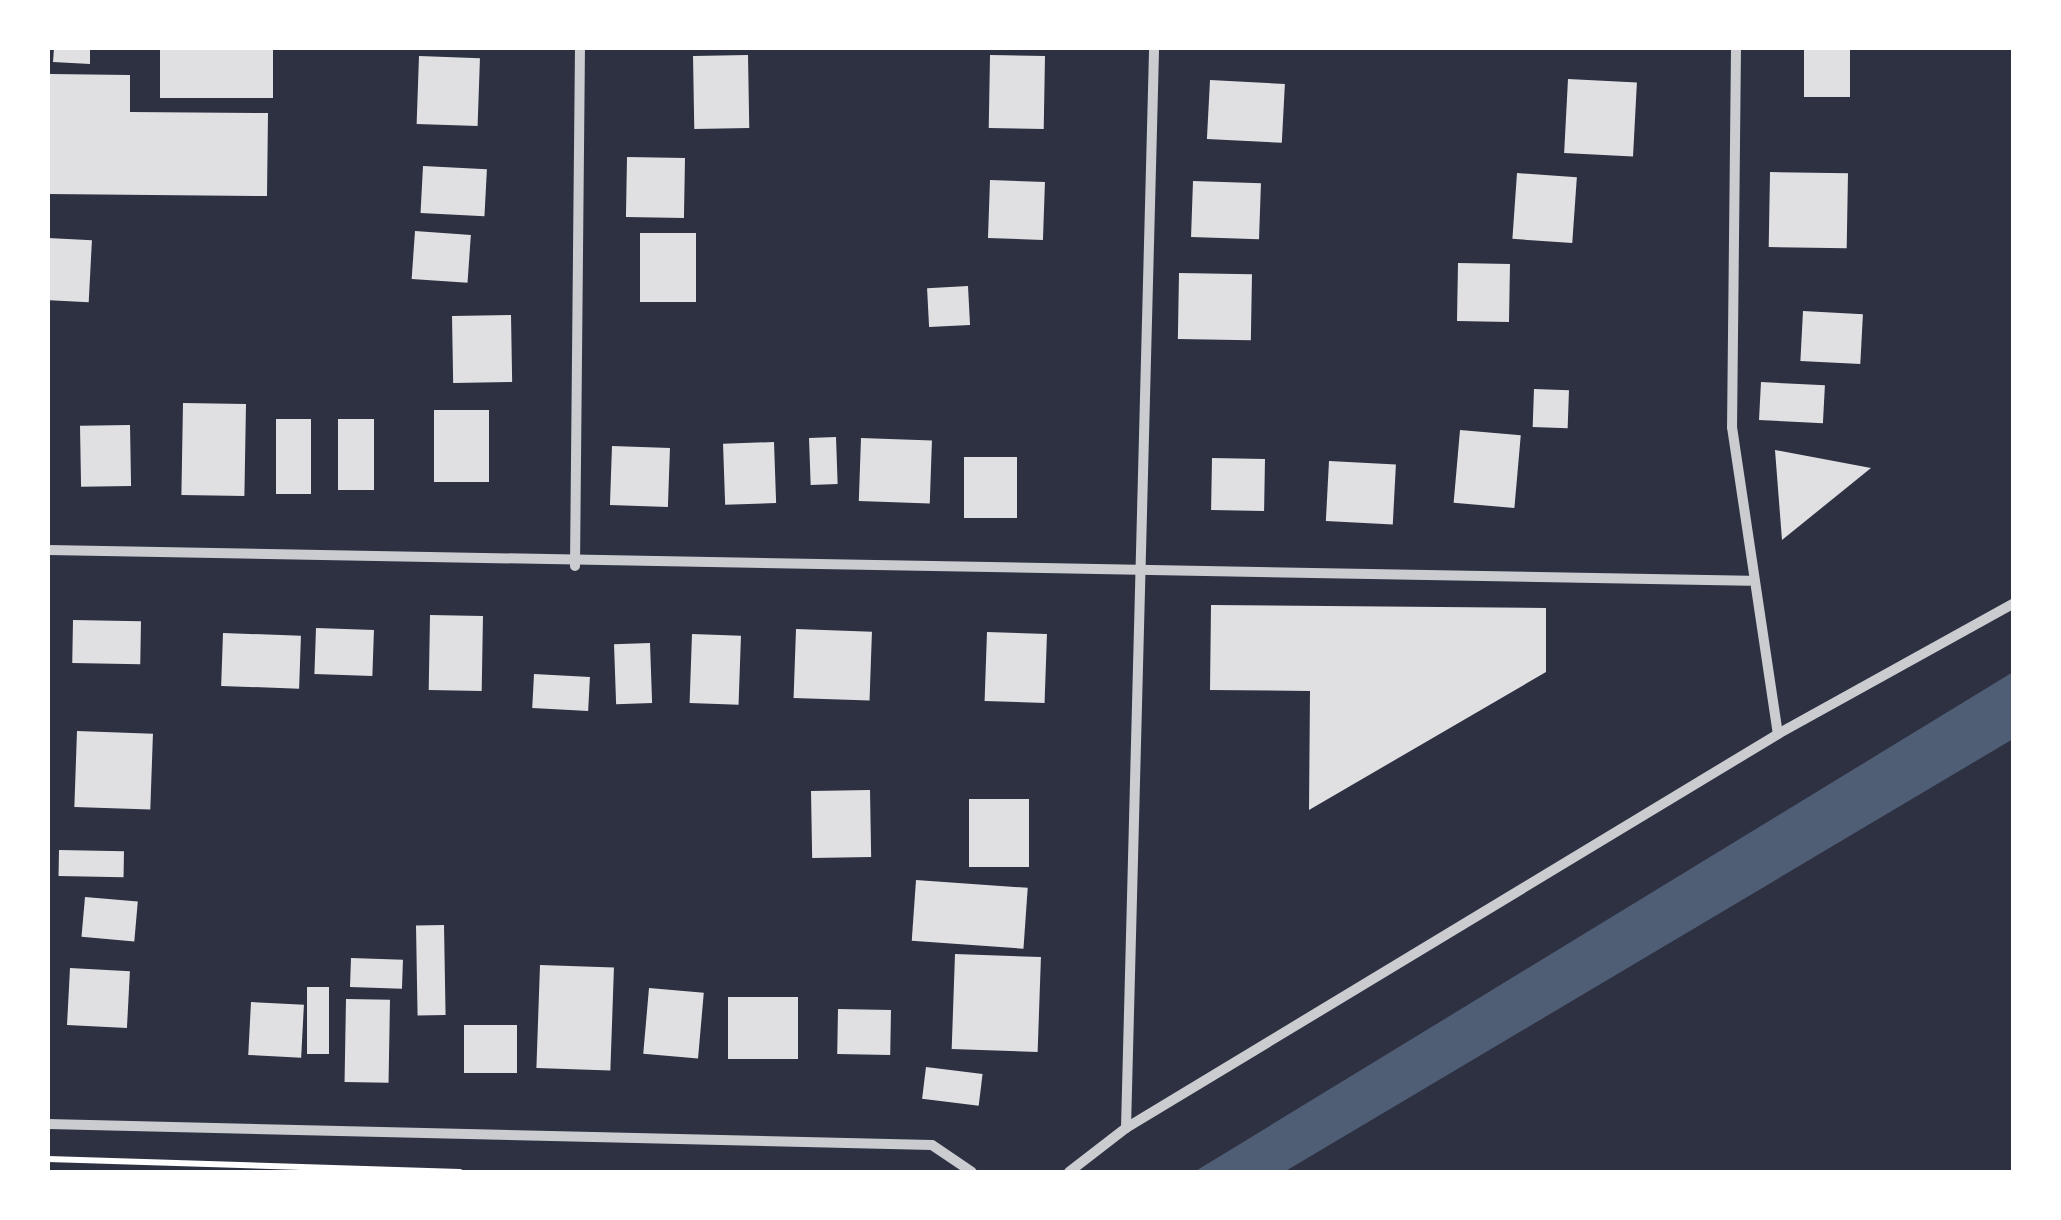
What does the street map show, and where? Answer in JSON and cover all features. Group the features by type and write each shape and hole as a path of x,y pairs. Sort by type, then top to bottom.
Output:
{"street":[{"path":"575,566 580,48"},
{"path":"1126,1128 1146,568 1154,48"},
{"path":"1736,48 1732,427 1748,581 1778,734"},
{"path":"48,550 575,566 1146,568 1748,581"},
{"path":"1069,1172 1126,1128 1778,734 2014,603"},
{"path":"48,1124 932,1145 972,1172"}],"path":[{"path":"48,1158 460,1172"}],"water":[{"path":"2013,672 2013,739 1284,1172 1194,1172"}],"building":[{"path":"54,48 90,48 90,64 53,62"},
{"path":"160,48 273,48 273,98 160,98"},
{"path":"1804,48 1850,48 1850,97 1804,97"},
{"path":"748,55 749,128 694,129 693,56"},
{"path":"990,55 1045,56 1044,129 989,128"},
{"path":"419,56 480,58 478,126 417,124"},
{"path":"50,74 130,75 130,112 268,113 267,196 48,194"},
{"path":"1568,79 1637,83 1633,157 1564,153"},
{"path":"1210,80 1285,84 1282,143 1207,139"},
{"path":"627,157 685,158 684,218 626,217"},
{"path":"423,166 487,169 484,216 421,213"},
{"path":"1770,172 1848,173 1847,248 1769,247"},
{"path":"1517,173 1577,177 1572,243 1512,239"},
{"path":"990,180 1045,182 1043,240 988,238"},
{"path":"1193,181 1261,183 1259,239 1191,237"},
{"path":"415,231 471,235 468,283 412,279"},
{"path":"640,233 696,233 696,302 640,302"},
{"path":"48,238 92,240 89,302 48,300"},
{"path":"1458,263 1510,264 1509,322 1457,321"},
{"path":"1179,273 1252,274 1251,340 1178,339"},
{"path":"968,286 970,325 929,327 927,288"},
{"path":"1803,311 1863,314 1860,364 1800,361"},
{"path":"511,315 512,382 453,383 452,316"},
{"path":"1761,382 1825,385 1823,423 1759,420"},
{"path":"1534,389 1569,390 1568,428 1533,427"},
{"path":"183,403 246,404 244,496 181,495"},
{"path":"434,410 489,410 489,482 434,482"},
{"path":"276,419 311,419 311,494 276,494"},
{"path":"338,419 374,419 374,490 338,490"},
{"path":"130,425 131,486 81,487 80,426"},
{"path":"1460,430 1521,435 1514,508 1454,503"},
{"path":"836,437 838,484 811,485 809,438"},
{"path":"861,438 932,440 930,503 859,501"},
{"path":"774,442 776,503 725,505 723,444"},
{"path":"612,446 670,448 668,507 610,505"},
{"path":"1775,450 1871,468 1782,540"},
{"path":"964,457 1017,457 1017,518 964,518"},
{"path":"1212,458 1265,459 1264,511 1211,510"},
{"path":"1329,461 1396,465 1393,524 1326,521"},
{"path":"1211,605 1546,608 1546,672 1309,810 1310,691 1210,690"},
{"path":"430,615 483,616 482,691 429,690"},
{"path":"73,620 141,621 140,664 72,663"},
{"path":"316,628 374,630 372,676 314,674"},
{"path":"796,629 872,632 870,701 794,698"},
{"path":"987,632 1047,634 1045,703 985,701"},
{"path":"223,633 301,636 299,689 221,686"},
{"path":"692,634 741,636 739,705 690,703"},
{"path":"650,643 652,703 616,704 614,644"},
{"path":"534,674 590,677 588,711 532,708"},
{"path":"77,731 153,734 150,810 74,807"},
{"path":"870,790 871,857 812,858 811,791"},
{"path":"969,799 1029,799 1029,867 969,867"},
{"path":"59,850 124,851 124,877 59,876"},
{"path":"916,880 1028,888 1023,949 912,941"},
{"path":"85,897 138,902 134,941 82,937"},
{"path":"416,925 444,925 446,1015 418,1015"},
{"path":"955,954 1041,957 1038,1052 952,1049"},
{"path":"351,958 403,960 402,989 350,987"},
{"path":"540,965 614,968 610,1071 536,1068"},
{"path":"70,968 130,971 127,1028 67,1025"},
{"path":"307,987 329,987 329,1054 307,1054"},
{"path":"649,988 704,993 698,1059 643,1054"},
{"path":"728,997 798,997 798,1059 728,1059"},
{"path":"346,999 390,1000 389,1083 345,1082"},
{"path":"251,1002 304,1005 301,1058 248,1055"},
{"path":"838,1009 891,1010 890,1055 837,1054"},
{"path":"464,1025 517,1025 517,1073 464,1073"},
{"path":"926,1067 983,1074 979,1106 922,1099"}]}
